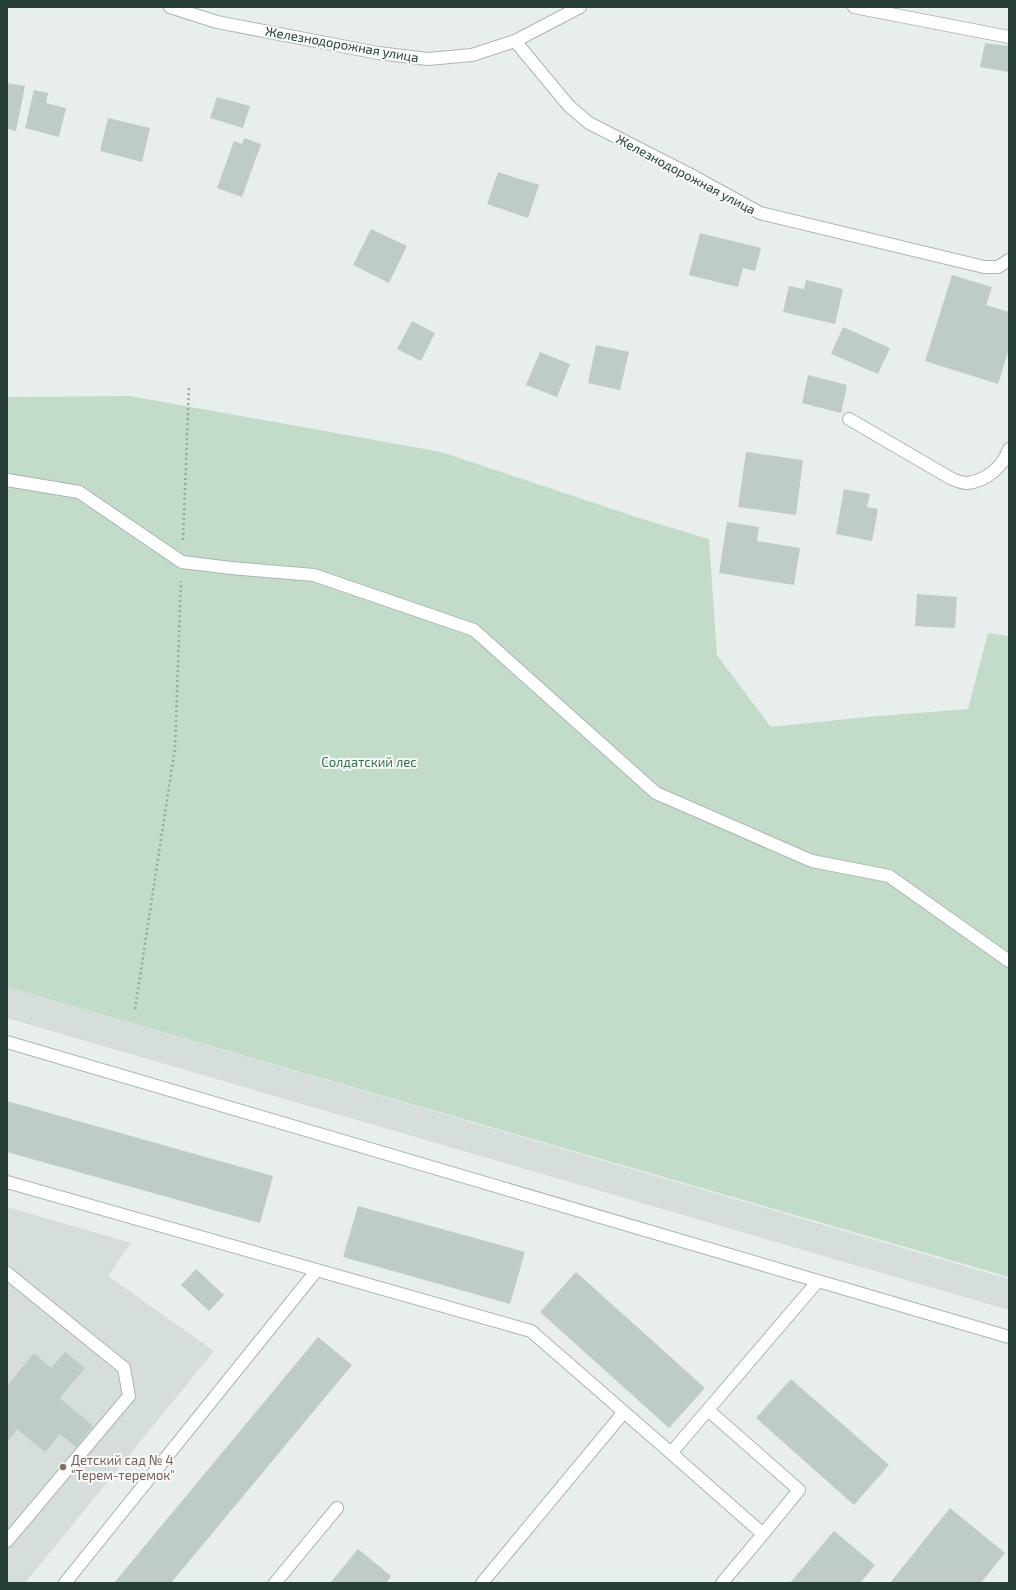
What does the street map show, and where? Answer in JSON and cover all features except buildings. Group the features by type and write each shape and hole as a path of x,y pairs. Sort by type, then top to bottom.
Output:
{"street":[{"name":"Железнодорожная улица","path":"170,7 217,22 378,53 428,59 472,55 515,41 580,7"},
{"path":"854,7 1009,37"},
{"name":"Железнодорожная улица","path":"515,41 569,106 589,123 689,174 760,213 984,267 998,267 1009,260"},
{"path":"849,420 952,479 966,483 982,480 994,472 1007,456 1009,449"},
{"path":"7,480 79,492 182,562 314,575 474,630 656,793 812,862 889,876 1009,960"},
{"path":"7,1042 1009,1337"},
{"path":"7,1182 531,1331 763,1534"},
{"path":"65,1583 317,1270"},
{"path":"7,1272 124,1368 129,1396 7,1541"},
{"path":"671,1453 818,1281"},
{"path":"708,1410 799,1490 722,1583"},
{"path":"482,1583 624,1412"},
{"path":"275,1583 337,1508"}],"path":[{"path":"135,1009 175,748 189,388"}],"shaded area":[{"path":"7,987 1009,1279 1009,1310 7,1018"},
{"name":"Детский сад № 4 \"Терем-теремок\"","path":"7,1207 131,1243 108,1276 214,1351 25,1583 7,1583"}],"green space":[{"name":"Солдатский лес","path":"130,396 441,452 639,518 709,539 717,655 771,727 866,717 968,709 988,633 1009,636 1009,1277 7,987 7,397"}],"place":[{"name":"Детский сад № 4 \"Терем-теремок\"","path":"63,1467"}]}
